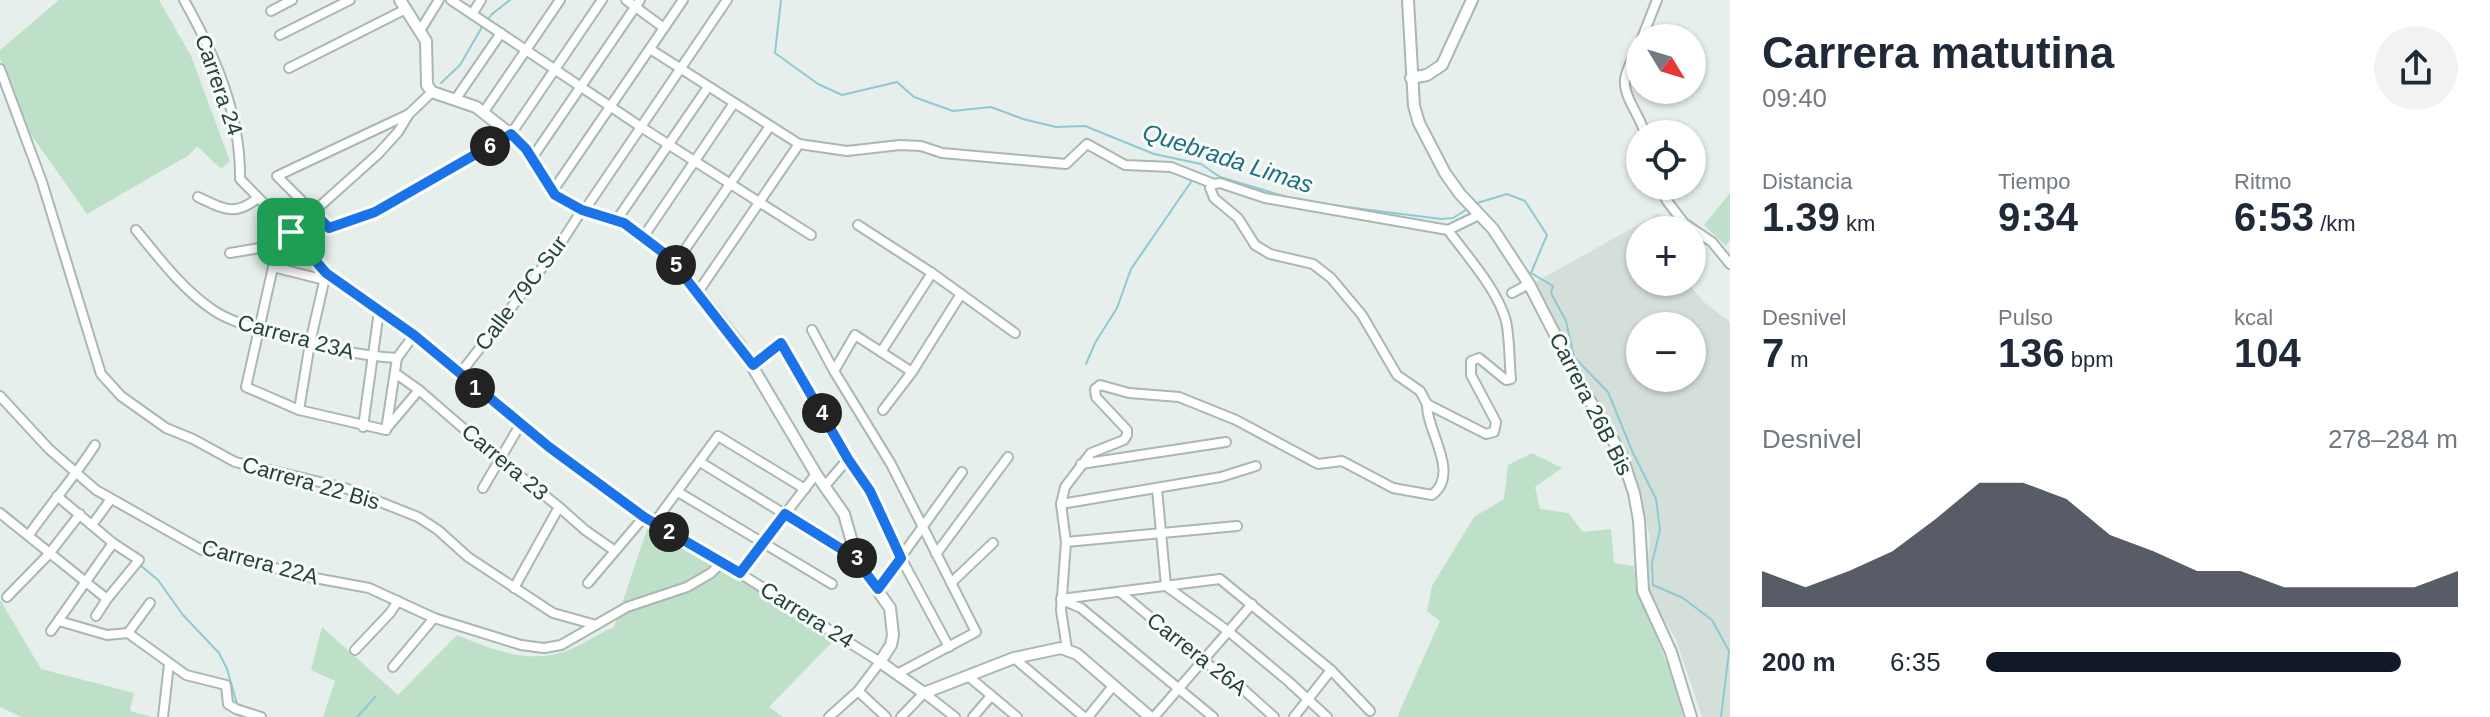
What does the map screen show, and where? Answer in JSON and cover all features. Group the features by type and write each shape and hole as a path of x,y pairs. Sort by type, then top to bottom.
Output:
{"street":[{"name":"Carrera 24","path":"184,0 208,43 226,91 240,149 240,179 301,241 326,276 414,335 520,425 644,517 740,573 924,693"},
{"path":"271,11 292,0"},
{"path":"280,35 350,0"},
{"path":"421,29 439,0"},
{"path":"451,0 641,127 811,235"},
{"path":"472,14 481,0"},
{"path":"483,113 560,0"},
{"path":"409,114 277,176 329,228 375,212 511,134 602,0"},
{"path":"626,0 638,3 664,28"},
{"path":"552,192 683,0"},
{"name":"Calle 79C Sur","path":"459,375 559,246 727,0"},
{"name":"Carrera 26B Bis","path":"1408,0 1411,78 1419,123 1445,173 1493,229 1529,284 1625,465 1639,520 1643,591 1671,652 1691,717"},
{"path":"1411,78 1427,75 1442,65 1472,0"},
{"path":"1647,24 1657,0"},
{"path":"532,158 638,3"},
{"path":"289,68 403,5 426,41 427,85 432,92 483,113 511,134 532,158 552,192 568,204 616,221 644,236 675,264 753,365 816,474 844,514 862,568 890,608 893,623 891,645 858,691 829,717"},
{"path":"455,100 501,33"},
{"path":"650,49 799,144 847,151 900,145 921,146 942,153 1066,164 1087,144 1125,165 1171,167 1214,184 1220,183 1265,198 1448,230 1502,308 1511,379 1506,380 1479,358 1471,361 1471,375 1496,422 1494,432 1486,434 1427,404"},
{"name":"Carrera 22 Bis","path":"0,69 42,182 101,374 114,389 166,428 235,462 345,488 418,517 468,557 553,613 596,625"},
{"path":"616,221 708,87"},
{"path":"291,232 378,154 409,114 432,92"},
{"path":"644,236 734,103"},
{"path":"675,264 770,126"},
{"path":"698,292 799,144"},
{"path":"1067,649 1061,599 1066,542 1061,504 1065,487 1091,453 1124,440 1127,435 1127,430 1096,397 1095,389 1100,385 1129,393 1179,397 1236,420 1318,464 1342,461 1393,488 1432,495 1437,491 1444,471 1434,430 1428,420 1427,404 1420,391 1397,375 1362,315 1331,278 1313,264 1270,254 1255,245 1238,218 1211,194 1210,188 1214,184"},
{"path":"198,197 234,211 245,208 258,198"},
{"path":"1667,200 1684,223 1712,242 1730,264"},
{"path":"1448,230 1474,209"},
{"path":"858,225 1015,333"},
{"name":"Carrera 23A","path":"136,230 196,297 240,324 373,357 397,358"},
{"path":"230,253 301,241"},
{"path":"278,245 246,387 299,410 386,430"},
{"path":"273,267 326,276 310,343 299,410"},
{"path":"881,352 932,273"},
{"path":"1512,293 1529,284"},
{"path":"883,410 912,372 961,294"},
{"path":"363,427 379,311"},
{"path":"812,330 891,464 976,632 897,674"},
{"path":"386,430 397,358 414,335"},
{"path":"834,371 855,335 912,372"},
{"path":"753,365 781,343 870,491 901,558 949,647"},
{"name":"Carrera 23","path":"395,373 585,530 615,551"},
{"path":"386,430 419,390"},
{"name":"Carrera 22A","path":"0,396 76,475 111,499 202,550 369,588 434,618 521,645 544,648 561,645 596,625"},
{"path":"483,488 520,425"},
{"path":"654,523 718,436 805,489"},
{"path":"1080,464 1226,442"},
{"path":"29,535 76,475 95,445"},
{"path":"936,554 1008,457"},
{"path":"824,487 848,459"},
{"path":"700,462 851,555 856,555"},
{"path":"1061,504 1221,477 1256,466"},
{"path":"878,589 962,472"},
{"path":"740,573 816,474"},
{"path":"1157,489 1166,586 1228,631 1327,717"},
{"path":"678,492 832,584"},
{"path":"57,496 113,543 139,560 96,616"},
{"path":"92,525 111,499"},
{"path":"514,588 559,507"},
{"path":"0,513 107,599"},
{"path":"7,597 49,554 80,514"},
{"path":"588,583 644,517"},
{"path":"1066,542 1237,526"},
{"path":"51,631 113,543"},
{"path":"951,583 993,543"},
{"path":"596,625 627,607 687,587 711,573 722,562"},
{"path":"1061,599 1220,579 1331,670 1370,711"},
{"name":"Carrera 26A","path":"1120,592 1274,717"},
{"path":"1061,599 1081,608 1213,717"},
{"path":"355,650 398,601"},
{"path":"128,633 150,603"},
{"path":"901,717 924,693 1014,658 1048,649 1067,649 1152,717 1252,604"},
{"path":"393,667 434,618"},
{"path":"59,621 107,635 128,633 186,675 226,685 228,704 261,717"},
{"path":"1014,658 1086,717 1113,686"},
{"path":"163,717 169,664"},
{"path":"1294,717 1331,670"},
{"path":"968,676 1017,717"},
{"path":"858,691 886,717"},
{"path":"924,693 955,717"},
{"path":"973,717 991,696"}],"shaded area":[{"path":"1626,231 1626,296 1699,296 1730,322 1730,717 1702,717 1676,639 1651,599 1646,583 1650,538 1642,500 1623,452 1534,283"}],"green space":[{"path":"59,0 159,0 191,56 230,161 221,169 197,146 189,155 87,214 25,126 0,58 0,50"},
{"path":"1730,193 1730,240 1726,246 1706,227 1706,223"},
{"path":"1532,453 1562,468 1535,487 1540,509 1568,513 1583,532 1611,529 1614,563 1634,566 1636,587 1673,678 1683,717 1397,717 1440,621 1427,611 1432,586 1474,517 1504,499 1508,465"},
{"path":"653,512 841,633 769,707 783,717 323,717 335,681 311,670 322,627 398,695 457,635 518,655 544,656 571,649 614,627"},
{"path":"0,600 41,669 134,693 130,711 152,717 21,717 0,707"}],"waterway":[{"path":"486,22 510,0"},
{"name":"Quebrada Limas","path":"781,0 775,53 818,84 842,95 897,82 914,97 953,111 991,107 1056,127 1085,126 1154,154 1201,164 1220,177 1297,200"},
{"path":"441,83 460,65 482,27"},
{"path":"1086,364 1117,308 1131,269 1193,179"},
{"name":"Quebrada Limas","path":"1474,204 1507,194 1525,201 1547,235 1531,273 1553,286 1551,293 1566,321 1574,357 1608,392 1656,499 1660,530 1652,563 1653,585 1683,598 1712,620 1729,651 1721,717"},
{"name":"Quebrada Limas","path":"1323,204 1441,219 1453,218 1469,208"},
{"path":"140,565 158,580 183,615 219,653 237,704"},
{"path":"357,717 376,696"}],"route":[{"path":"511,134 526,149 555,195 582,210 624,223 669,257 753,365 781,343 870,491 901,558 878,589 858,563 856,555 851,555 785,514 740,573 644,517 520,425 414,335 326,273 291,232 313,212 329,228 375,212 511,134"}]}
